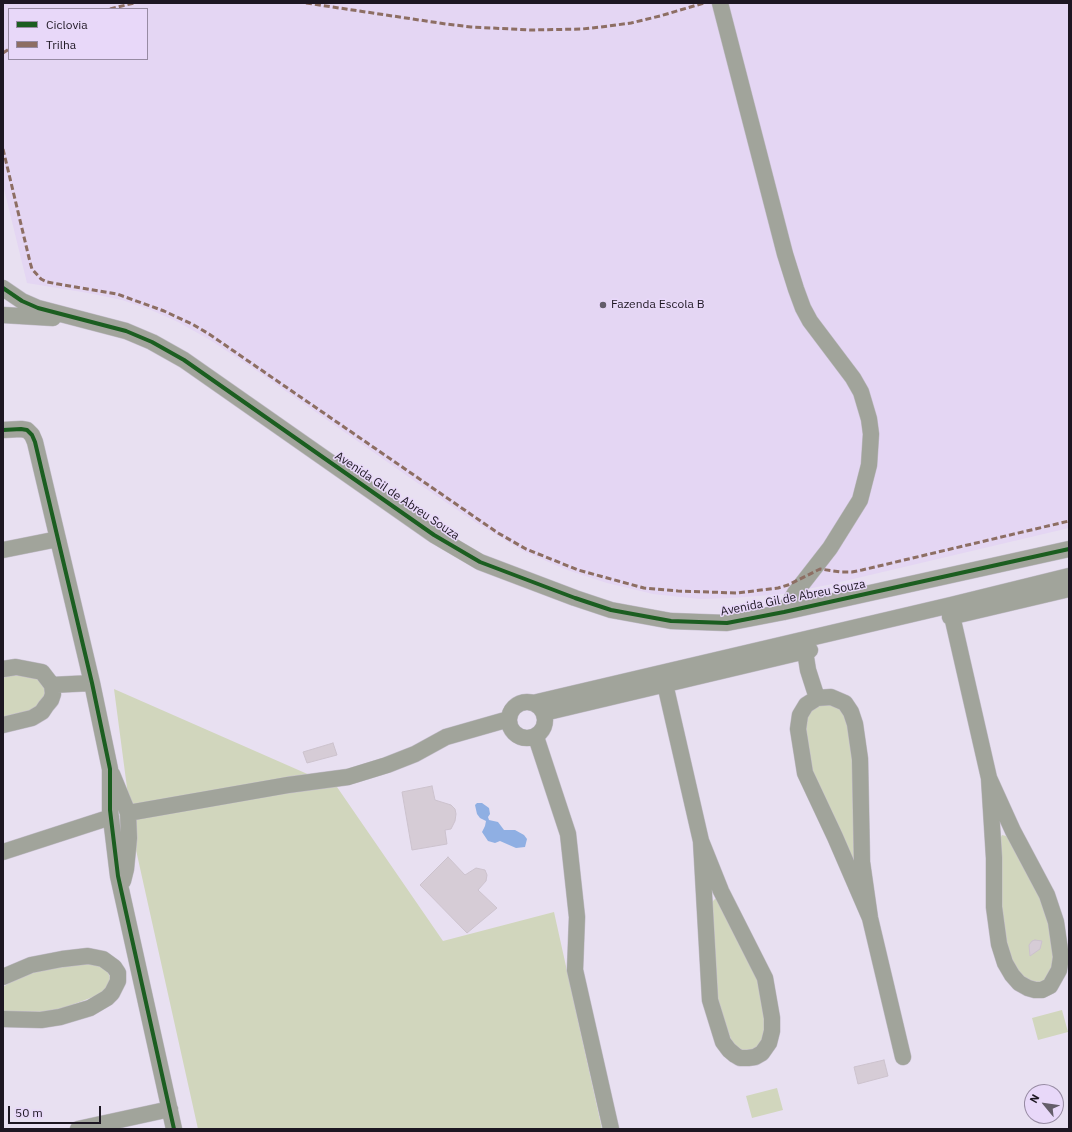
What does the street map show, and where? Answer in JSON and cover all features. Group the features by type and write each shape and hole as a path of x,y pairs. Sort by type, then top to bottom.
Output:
{"street":[{"path":"720,3 785,254 796,289 803,308 810,321 853,378 861,392 869,419 871,434 869,465 860,500 830,548 795,593 784,612"},
{"name":"Avenida Gil de Abreu Souza","path":"3,288 22,301 34,306 126,331 152,342 184,360 434,535 480,562 611,610 671,621 727,623 784,612 1069,549"},
{"name":"Avenida Gil de Abreu Souza","path":"3,315 82,320"},
{"path":"3,430 27,430 32,435 35,442 92,682 110,769 111,817 116,868 174,1129"},
{"path":"3,550 58,539"},
{"path":"539,708 1069,576"},
{"path":"539,708 665,684 1069,589"},
{"path":"952,616 989,778 993,837 994,907 999,944 1005,963 1019,983 1028,988 1042,990 1050,986 1059,970 1061,957 1056,922 1046,895 1013,831 989,778"},
{"path":"805,651 808,670 817,698"},
{"path":"3,669 16,667 42,672 52,684 53,694 51,700 42,712 32,718 3,725"},
{"path":"52,684 92,682"},
{"path":"665,684 701,841 721,891 765,978 772,1018 772,1031 768,1044 762,1053 755,1057 748,1058 735,1055 729,1050 723,1042 710,1000 701,841"},
{"path":"854,864 860,759 855,724 851,712 845,703 831,697 817,698 806,705 800,715 798,729 801,757 805,773 854,864 870,918 903,1057"},
{"path":"528,702 539,708 545,718 543,729 536,736 530,738 519,737 514,733 510,724 513,709 517,705 528,702"},
{"path":"128,812 288,785 348,777 372,771 414,754 423,757 458,741 510,724"},
{"path":"536,736 568,834 577,917 575,970 611,1129"},
{"path":"110,769 128,812 129,838 126,869 121,889"},
{"path":"111,817 116,824 122,823 128,812"},
{"path":"7,850 111,817"},
{"path":"993,837 1013,831"},
{"path":"704,892 721,891"},
{"path":"3,977 32,965 88,956 103,959 114,967 118,973 118,981 112,993 107,998 90,1008 60,1017 41,1020 3,1019"},
{"path":"118,973 138,968"},
{"path":"78,1129 170,1109"}],"shaded area":[{"name":"Fazenda Escola B","path":"3,3 1069,3 1069,528 832,584 783,594 700,599 653,594 607,583 567,570 523,551 475,522 254,369 210,340 178,322 151,310 122,300 27,283 3,185"}],"green space":[{"path":"8,676 30,676 44,682 50,692 42,707 3,722 3,678"},
{"path":"114,689 337,787 443,941 554,912 602,1129 198,1129 134,841"},
{"path":"837,704 846,715 854,756 854,862 811,773 804,736 804,714 812,705"},
{"path":"1002,835 1006,836 1010,840 1044,903 1054,941 1053,969 1047,979 1040,983 1030,982 1017,973 1012,964 1000,917 1000,839"},
{"path":"718,899 759,980 765,1019 765,1039 759,1049 751,1052 741,1051 733,1044 715,999 713,901"},
{"path":"94,961 107,971 111,979 110,984 101,994 53,1012 12,1014 3,1011 3,987 20,976 31,972"},
{"path":"1062,1010 1068,1032 1038,1040 1032,1018"},
{"path":"777,1088 783,1110 752,1118 746,1096"}],"water":[{"path":"477,803 482,803 489,808 489,820 498,822 504,830 515,830 524,835 527,839 525,847 516,848 500,841 495,843 488,841 482,832 486,821 480,818 477,814 475,805"}],"building":[{"path":"333,743 337,755 307,763 303,752"},
{"path":"432,786 435,800 451,805 455,809 455,821 451,829 445,830 447,844 412,850 402,792"},
{"path":"448,857 465,875 476,868 485,870 487,875 486,881 478,890 497,908 467,933 420,885"},
{"path":"1035,940 1042,941 1040,949 1030,956 1029,945"},
{"path":"884,1060 888,1076 858,1084 854,1067"}],"marked path":[{"path":"114,8 134,3"},
{"path":"306,3 446,24 471,27 531,30 582,29 631,23 704,3"},
{"path":"3,53 8,50"},
{"path":"3,149 32,269 41,279 47,282 117,294 164,311 192,324 209,334 498,533 526,549 578,570 644,588 737,593 778,588 788,585 820,569 852,572 1069,521"}],"cycle path":[{"path":"3,288 22,301 38,308 126,331 152,342 184,360 434,535 480,562 611,610 671,621 727,623 784,612 1069,549"},
{"path":"3,430 27,430 32,435 35,442 92,683 110,769 110,810 118,876 174,1129"}],"place":[{"name":"Fazenda Escola B","path":"603,305"}]}
